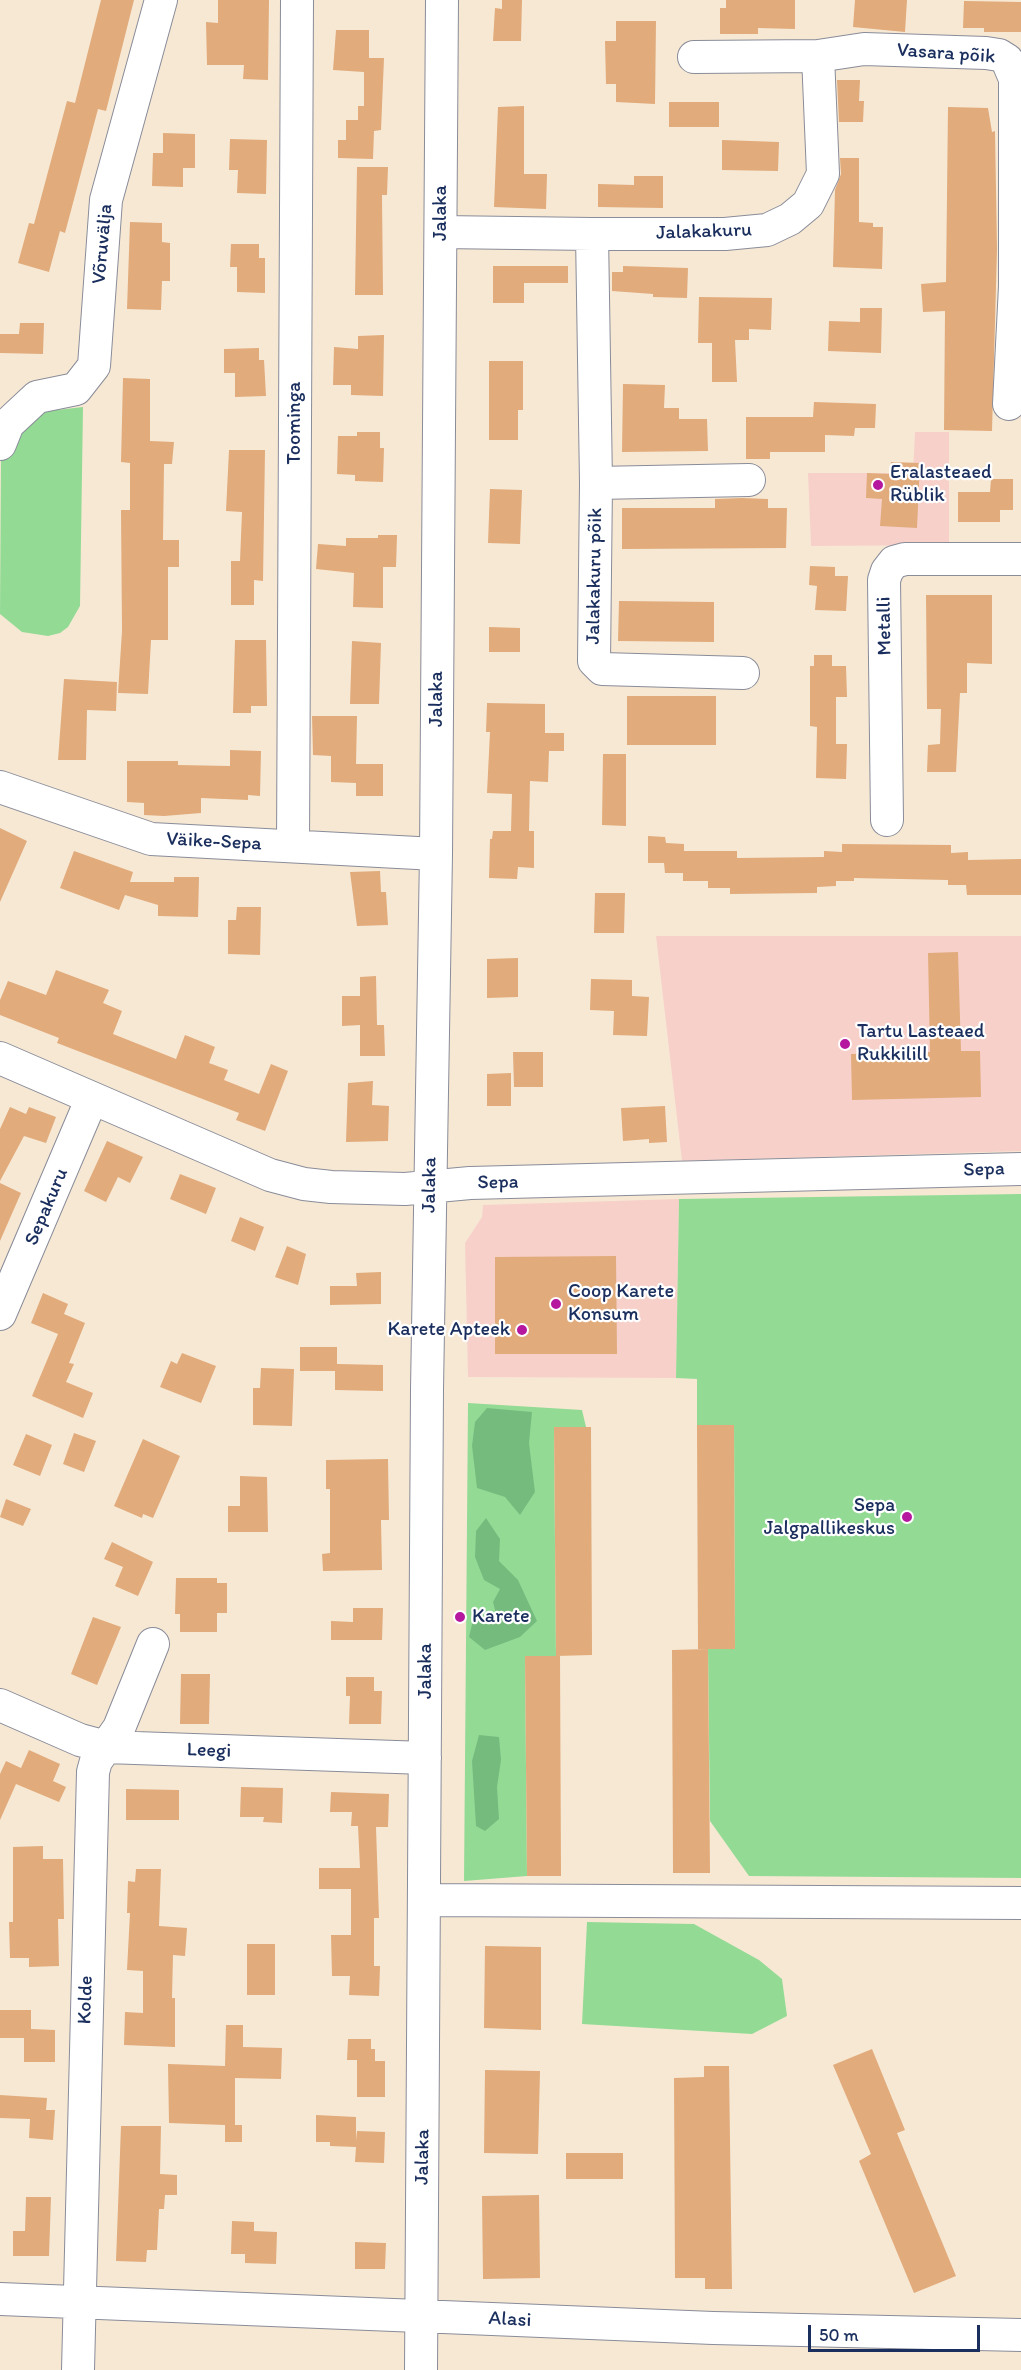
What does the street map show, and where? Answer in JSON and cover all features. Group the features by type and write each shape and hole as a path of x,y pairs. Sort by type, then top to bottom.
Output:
{"street":[{"name":"Võruvälja","path":"0,444 8,424 37,398 76,389 94,366 106,200 161,0"},
{"name":"Toominga","path":"293,846 297,0"},
{"name":"Jalaka","path":"422,2370 425,1758 430,1188 436,854 442,0"},
{"name":"Vasara põik","path":"693,57 818,56 864,49 986,53 999,55 1007,60 1015,79 1018,286 1009,404"},
{"name":"Jalakakuru","path":"441,232 725,234 767,230 790,219 808,204 824,174 818,56"},
{"name":"Jalakakuru põik","path":"592,234 596,483 594,661 602,669 743,673"},
{"name":"Jalakakuru põik","path":"596,483 749,480"},
{"name":"Metalli","path":"887,820 885,580 887,571 894,562 905,559 1021,559"},
{"name":"Väike-Sepa","path":"0,787 151,839 436,854"},
{"name":"Sepa","path":"0,1058 270,1174 304,1184 356,1189 430,1188 471,1183 1021,1169"},
{"name":"Sepakuru","path":"0,1314 92,1098"},
{"name":"Kolde","path":"78,2370 93,1772 96,1761 118,1728 153,1644"},
{"name":"Leegi","path":"0,1706 80,1740 106,1747 425,1758"},
{"path":"426,1900 1021,1903"},
{"name":"Alasi","path":"0,2299 713,2328 1021,2335"}],"shaded area":[{"name":"Eralasteaed Rüblik","path":"915,432 949,432 949,545 811,546 808,473 913,473"},
{"name":"Tartu Lasteaed Rukkilill","path":"656,936 1021,936 1021,1151 682,1161"},
{"path":"679,1199 676,1378 468,1377 465,1243 482,1217 483,1205"}],"green space":[{"path":"83,407 80,606 68,627 60,633 48,636 22,632 0,614 1,455 39,412"},
{"name":"Sepa Jalgpallikeskus","path":"1021,1194 1021,1878 749,1876 710,1821 708,1649 735,1649 734,1425 697,1425 697,1379 676,1378 679,1199"},
{"path":"468,1403 582,1410 586,1427 554,1427 556,1656 525,1657 527,1876 464,1881"},
{"path":"487,1408 532,1412 529,1443 535,1492 520,1515 505,1497 477,1488 472,1446 475,1422"},
{"path":"486,1518 500,1539 499,1561 518,1580 537,1621 520,1637 485,1650 469,1637 474,1616 484,1620 496,1614 493,1602 500,1589 484,1580 475,1557 476,1531"},
{"path":"479,1735 499,1737 501,1760 497,1787 499,1819 485,1831 476,1826 472,1761"},
{"path":"587,1922 694,1924 759,1960 782,1979 787,2016 752,2034 582,2024"}],"building":[{"path":"101,0 134,0 106,111 98,109 65,233 60,231 49,272 18,263 29,223 34,224 67,101 75,103"},
{"path":"218,0 269,0 268,80 243,79 244,65 207,65 206,22 218,23"},
{"path":"502,0 522,0 521,41 493,41 495,8 502,9"},
{"path":"726,0 795,0 795,29 758,28 758,34 720,34 720,8 726,8"},
{"path":"855,0 907,0 905,32 853,27"},
{"path":"964,1 1021,2 1021,32 984,32 984,28 963,28"},
{"path":"616,21 656,21 655,104 616,102 616,84 606,84 605,41 616,41"},
{"path":"336,30 369,30 369,58 384,58 381,130 374,131 373,159 338,158 338,140 346,140 346,120 358,120 358,106 364,106 364,72 333,70"},
{"path":"837,80 860,80 859,101 864,101 863,122 839,122"},
{"path":"669,102 719,102 719,127 669,127"},
{"path":"524,106 524,174 547,174 546,209 494,207 498,107"},
{"path":"948,107 988,108 992,132 995,131 997,249 992,431 944,430 945,311 923,312 921,284 946,282"},
{"path":"163,133 195,134 195,168 183,168 183,187 152,186 153,153 163,153"},
{"path":"230,139 267,140 266,194 237,193 238,170 229,170"},
{"path":"722,140 779,142 778,171 722,170"},
{"path":"840,158 859,158 859,222 873,223 873,227 883,227 882,269 833,267 835,190 841,174"},
{"path":"357,167 388,167 387,195 382,195 383,295 355,295"},
{"path":"634,176 663,176 663,208 598,207 598,184 634,185"},
{"path":"130,222 162,223 162,242 170,243 170,281 162,281 161,310 127,309"},
{"path":"231,244 259,244 259,258 265,258 265,293 237,292 237,267 230,267"},
{"path":"493,266 568,266 568,283 524,283 524,303 493,303"},
{"path":"623,266 688,268 687,298 653,297 653,294 612,291 612,272 623,272"},
{"path":"699,297 772,298 771,330 749,329 749,340 735,340 737,382 712,382 712,343 698,343"},
{"path":"860,308 882,308 881,353 828,351 829,321 860,322"},
{"path":"20,323 44,323 43,354 0,353 0,334 19,334"},
{"path":"384,335 383,396 351,395 351,385 333,385 334,347 358,349 358,336"},
{"path":"259,348 259,360 264,360 266,396 235,397 235,373 224,373 224,349"},
{"path":"489,361 523,361 523,410 518,410 518,440 489,440"},
{"path":"123,378 150,379 150,441 174,442 172,464 164,464 163,540 179,540 179,567 168,567 168,640 151,640 148,694 118,693 122,631 121,510 130,510 130,463 121,462"},
{"path":"623,384 665,385 664,408 679,408 679,419 707,419 708,451 622,452"},
{"path":"814,402 876,404 875,428 855,428 854,436 825,435 825,452 770,452 770,459 746,459 746,417 813,417"},
{"path":"357,432 380,432 380,448 384,448 383,482 355,481 355,475 337,474 338,436 357,436"},
{"path":"229,450 265,450 263,581 254,580 254,605 231,605 231,561 240,561 242,512 226,511"},
{"path":"891,462 920,463 917,528 880,526 882,499 866,498 867,473 890,474"},
{"path":"991,479 1013,479 1013,510 1000,510 1000,522 958,522 958,492 990,492"},
{"path":"490,489 522,490 520,544 488,543"},
{"path":"715,499 768,499 768,508 787,508 786,548 622,549 622,508 715,508"},
{"path":"378,535 397,535 396,567 383,567 383,608 353,607 354,573 316,569 318,544 346,546 346,538 378,538"},
{"path":"810,566 835,567 835,576 848,576 846,611 815,610 817,586 809,585"},
{"path":"926,595 992,595 992,664 967,663 967,693 960,693 956,772 927,772 928,745 940,744 941,709 927,709"},
{"path":"619,601 714,602 714,642 618,641"},
{"path":"489,627 520,628 520,652 489,652"},
{"path":"235,640 266,640 267,706 251,706 251,713 233,713"},
{"path":"352,641 381,643 379,704 350,704"},
{"path":"814,655 832,655 832,666 846,666 847,697 836,697 836,744 847,744 846,779 816,778 817,727 810,726 810,666 814,666"},
{"path":"64,679 117,682 116,711 87,710 86,760 58,760"},
{"path":"627,696 716,696 716,745 627,745"},
{"path":"487,703 545,704 545,733 564,733 564,751 549,751 548,782 530,781 529,831 534,831 534,868 518,867 517,879 489,878 490,839 492,839 493,831 511,831 512,794 487,793 490,732 486,732"},
{"path":"312,716 357,716 356,764 383,764 383,796 356,796 356,783 331,782 331,756 313,755"},
{"path":"230,750 261,751 260,796 248,795 248,800 201,798 201,813 164,816 144,815 144,803 127,802 127,761 178,761 178,765 230,766"},
{"path":"603,754 626,754 626,826 602,825"},
{"path":"0,828 27,841 0,902"},
{"path":"648,836 665,837 666,843 684,844 684,851 737,851 737,858 824,857 824,851 842,852 842,844 951,845 951,853 968,852 968,860 1021,859 1021,895 967,895 966,885 948,885 948,880 854,878 854,881 836,881 836,886 817,887 817,893 730,894 730,888 708,888 708,881 683,881 683,873 665,873 664,863 648,863"},
{"path":"74,851 133,872 130,882 174,882 174,877 199,877 198,917 158,916 158,905 125,895 119,910 60,888"},
{"path":"380,871 381,892 386,892 388,925 357,926 350,872"},
{"path":"595,893 625,893 624,933 594,933"},
{"path":"237,907 261,907 260,955 228,954 228,920 236,920"},
{"name":"Tartu Lasteaed Rukkilill","path":"958,952 961,1051 980,1051 981,1097 852,1100 851,1054 930,1052 928,953"},
{"path":"518,958 518,997 487,998 487,959"},
{"path":"56,970 109,990 103,1003 122,1011 113,1034 176,1059 185,1035 215,1047 209,1063 228,1070 224,1080 259,1094 271,1064 288,1071 265,1131 236,1120 239,1113 57,1043 59,1038 0,1015 0,1000 8,981 46,995"},
{"path":"376,976 377,1025 384,1025 385,1056 360,1056 360,1025 342,1026 342,996 360,996 360,977"},
{"path":"591,979 632,980 632,996 649,997 647,1036 613,1035 614,1011 590,1010"},
{"path":"513,1052 543,1052 543,1087 514,1087"},
{"path":"511,1073 511,1106 487,1106 487,1074"},
{"path":"373,1081 372,1105 389,1106 388,1141 346,1142 348,1083"},
{"path":"665,1106 667,1142 649,1143 649,1139 623,1141 621,1108"},
{"path":"10,1107 26,1114 29,1107 56,1117 46,1143 24,1136 0,1181 0,1129"},
{"path":"107,1141 143,1157 130,1183 118,1177 106,1202 84,1191"},
{"path":"180,1174 216,1188 206,1214 170,1199"},
{"path":"0,1183 21,1193 0,1241"},
{"path":"240,1217 264,1227 255,1251 231,1241"},
{"path":"287,1246 306,1254 298,1285 275,1277"},
{"name":"Coop Karete Konsum","path":"616,1256 617,1354 495,1354 495,1257"},
{"path":"381,1272 381,1304 330,1305 330,1286 357,1286 356,1273"},
{"path":"43,1293 68,1304 64,1314 85,1323 69,1363 74,1364 66,1382 93,1393 83,1418 32,1396 58,1334 31,1323"},
{"path":"300,1347 337,1347 337,1364 383,1365 383,1391 335,1390 335,1371 300,1371"},
{"path":"182,1353 216,1366 201,1403 160,1387 171,1361 177,1364"},
{"path":"261,1368 294,1369 292,1426 253,1425 253,1388 260,1388"},
{"path":"697,1425 734,1425 735,1649 698,1649"},
{"path":"554,1427 591,1427 592,1655 556,1656"},
{"path":"74,1433 96,1441 84,1472 63,1464"},
{"path":"26,1434 52,1445 40,1476 13,1465"},
{"path":"143,1439 180,1456 153,1518 143,1514 142,1518 114,1506"},
{"path":"388,1459 389,1520 381,1520 382,1570 323,1571 322,1554 330,1553 330,1489 326,1489 326,1460"},
{"path":"240,1476 267,1477 268,1532 228,1532 228,1506 240,1506"},
{"path":"6,1499 31,1509 23,1526 0,1517"},
{"path":"112,1542 153,1562 138,1596 115,1586 123,1567 104,1559"},
{"path":"176,1578 217,1578 217,1583 227,1583 227,1613 217,1613 217,1632 180,1632 180,1614 175,1614"},
{"path":"353,1608 383,1608 382,1640 331,1640 331,1621 353,1622"},
{"path":"93,1617 121,1627 97,1685 71,1674"},
{"path":"708,1649 710,1873 673,1873 672,1650"},
{"path":"525,1656 560,1656 561,1876 527,1876"},
{"path":"181,1674 210,1674 209,1724 180,1724"},
{"path":"346,1677 374,1677 374,1691 382,1691 381,1724 349,1724 350,1696 346,1696"},
{"path":"29,1750 60,1764 53,1781 66,1787 59,1802 16,1784 0,1820 0,1774 6,1761 21,1768"},
{"path":"241,1787 283,1788 282,1823 263,1822 264,1817 240,1817"},
{"path":"126,1789 179,1790 179,1820 126,1820"},
{"path":"331,1792 389,1794 388,1827 376,1827 379,1918 374,1918 374,1966 380,1966 379,1996 349,1995 350,1976 332,1976 331,1935 351,1935 351,1889 319,1889 319,1868 360,1868 358,1826 351,1826 352,1812 330,1812"},
{"path":"43,1846 43,1859 63,1859 64,1919 58,1919 59,1966 29,1967 29,1958 10,1958 9,1922 13,1922 13,1847"},
{"path":"136,1869 161,1869 159,1926 187,1928 185,1956 173,1955 172,1998 175,1998 175,2047 124,2045 125,2012 143,2013 143,1971 127,1970 130,1913 127,1913 128,1881 135,1882"},
{"path":"247,1944 275,1944 275,1995 247,1995"},
{"path":"485,1946 541,1947 541,2030 484,2028"},
{"path":"0,2010 31,2010 31,2029 55,2030 55,2062 24,2062 24,2038 0,2038"},
{"path":"226,2025 243,2025 243,2047 282,2048 281,2079 235,2078 235,2125 242,2125 242,2142 225,2142 225,2125 169,2123 168,2064 225,2066"},
{"path":"348,2039 371,2039 371,2049 375,2049 375,2061 385,2061 385,2097 357,2097 357,2060 347,2060"},
{"path":"872,2049 905,2130 897,2133 956,2276 914,2293 859,2161 871,2154 833,2065"},
{"path":"704,2066 729,2066 732,2289 705,2289 705,2278 675,2278 674,2078 704,2077"},
{"path":"485,2070 540,2071 538,2154 484,2153"},
{"path":"0,2095 47,2098 46,2110 55,2110 53,2140 29,2138 30,2119 0,2118"},
{"path":"316,2115 356,2117 356,2141 357,2131 385,2132 384,2163 355,2162 356,2147 330,2146 330,2142 316,2142"},
{"path":"121,2126 161,2126 160,2174 177,2175 177,2195 165,2195 164,2209 159,2209 157,2250 147,2250 146,2262 116,2261"},
{"path":"566,2153 623,2153 623,2179 566,2179"},
{"path":"539,2195 540,2278 483,2279 482,2196"},
{"path":"26,2197 51,2197 49,2256 13,2256 13,2231 25,2231"},
{"path":"232,2221 254,2222 254,2231 277,2232 276,2264 245,2263 245,2254 231,2254"},
{"path":"355,2242 386,2243 385,2269 355,2269"}],"place":[{"name":"Eralasteaed Rüblik","path":"878,485"},
{"name":"Tartu Lasteaed Rukkilill","path":"845,1044"},
{"name":"Coop Karete Konsum","path":"556,1304"},
{"name":"Karete Apteek","path":"522,1330"},
{"name":"Sepa Jalgpallikeskus","path":"907,1517"},
{"name":"Karete","path":"460,1617"}]}
